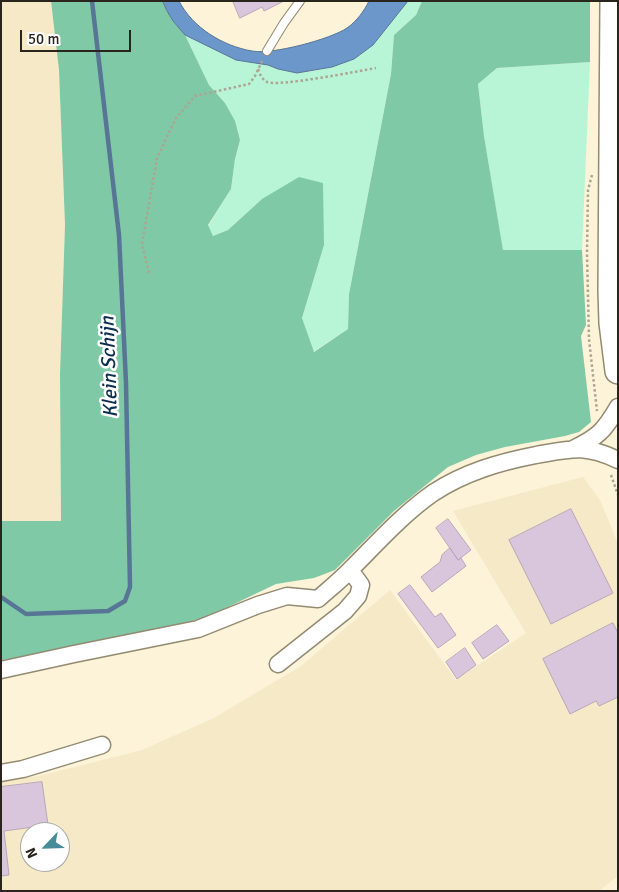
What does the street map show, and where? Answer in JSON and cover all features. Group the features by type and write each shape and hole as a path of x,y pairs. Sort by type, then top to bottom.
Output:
{"main road":[{"path":"613,1 615,108 611,290 612,323 618,371"}],"street":[{"path":"573,449 601,433 607,427 618,407"},
{"path":"1,670 198,629 286,596 318,599 401,519 433,493 460,478 488,466 573,449 590,449 614,465"},
{"path":"278,664 345,611 358,596 361,585 350,570"},
{"path":"1,773 23,769 102,745"}],"lane":[{"path":"267,51 300,1"}],"path":[{"path":"149,273 142,244 157,158 176,118 195,96 249,84 258,68 261,77 268,82 284,82 376,68"},
{"path":"614,465 618,495"}],"shaded area":[{"path":"1,1 51,1 59,70 65,225 60,374 61,521 1,521"},
{"path":"583,477 600,500 618,544 618,876 599,891 1,891 1,781 39,776 142,750 214,718 301,666 390,590 456,680 526,633 453,511"}],"green space":[{"path":"51,1 163,1 173,21 185,35 209,85 225,103 235,121 240,140 231,189 208,225 213,236 228,230 262,199 299,177 323,183 324,245 302,318 314,352 348,329 349,294 391,74 394,35 416,15 422,1 590,1 590,62 497,68 478,84 484,136 503,250 582,250 586,325 581,336 591,422 579,432 505,447 476,455 448,467 394,511 335,570 314,578 276,584 207,617 133,636 1,662 1,521 61,521 60,374 65,225 59,70"},
{"path":"408,1 422,1 416,15 394,35 391,74 349,294 348,329 313,352 302,318 324,245 262,199 228,230 213,236 208,226 231,189 240,140 225,103 209,85 185,35 236,60 268,65 297,73 313,71 354,59 373,45"},
{"path":"590,62 582,250 503,251 484,136 478,84 497,68"}],"water":[{"path":"163,1 179,1 192,19 220,40 241,49 261,52 301,45 339,32 357,19 369,1 408,1 373,45 354,59 332,67 297,73 268,65 236,60 185,35 173,21"}],"building":[{"path":"233,1 284,1 264,11 262,7 240,18"},
{"path":"571,509 613,593 551,624 509,540"},
{"path":"448,519 471,550 458,560 436,528"},
{"path":"450,548 458,560 461,558 466,566 432,592 421,577 440,562 442,555"},
{"path":"410,585 435,617 441,613 456,635 438,648 398,594"},
{"path":"613,623 618,633 618,697 599,706 596,701 570,714 543,659"},
{"path":"497,625 509,641 483,659 472,643"},
{"path":"465,648 476,665 457,679 446,662"},
{"path":"42,782 48,822 20,822 20,829 4,831 9,875 1,876 1,787"}],"waterway":[{"name":"Klein Schijn","path":"1,597 26,614 108,611 125,601 130,587 126,383 119,235 92,1"}]}
